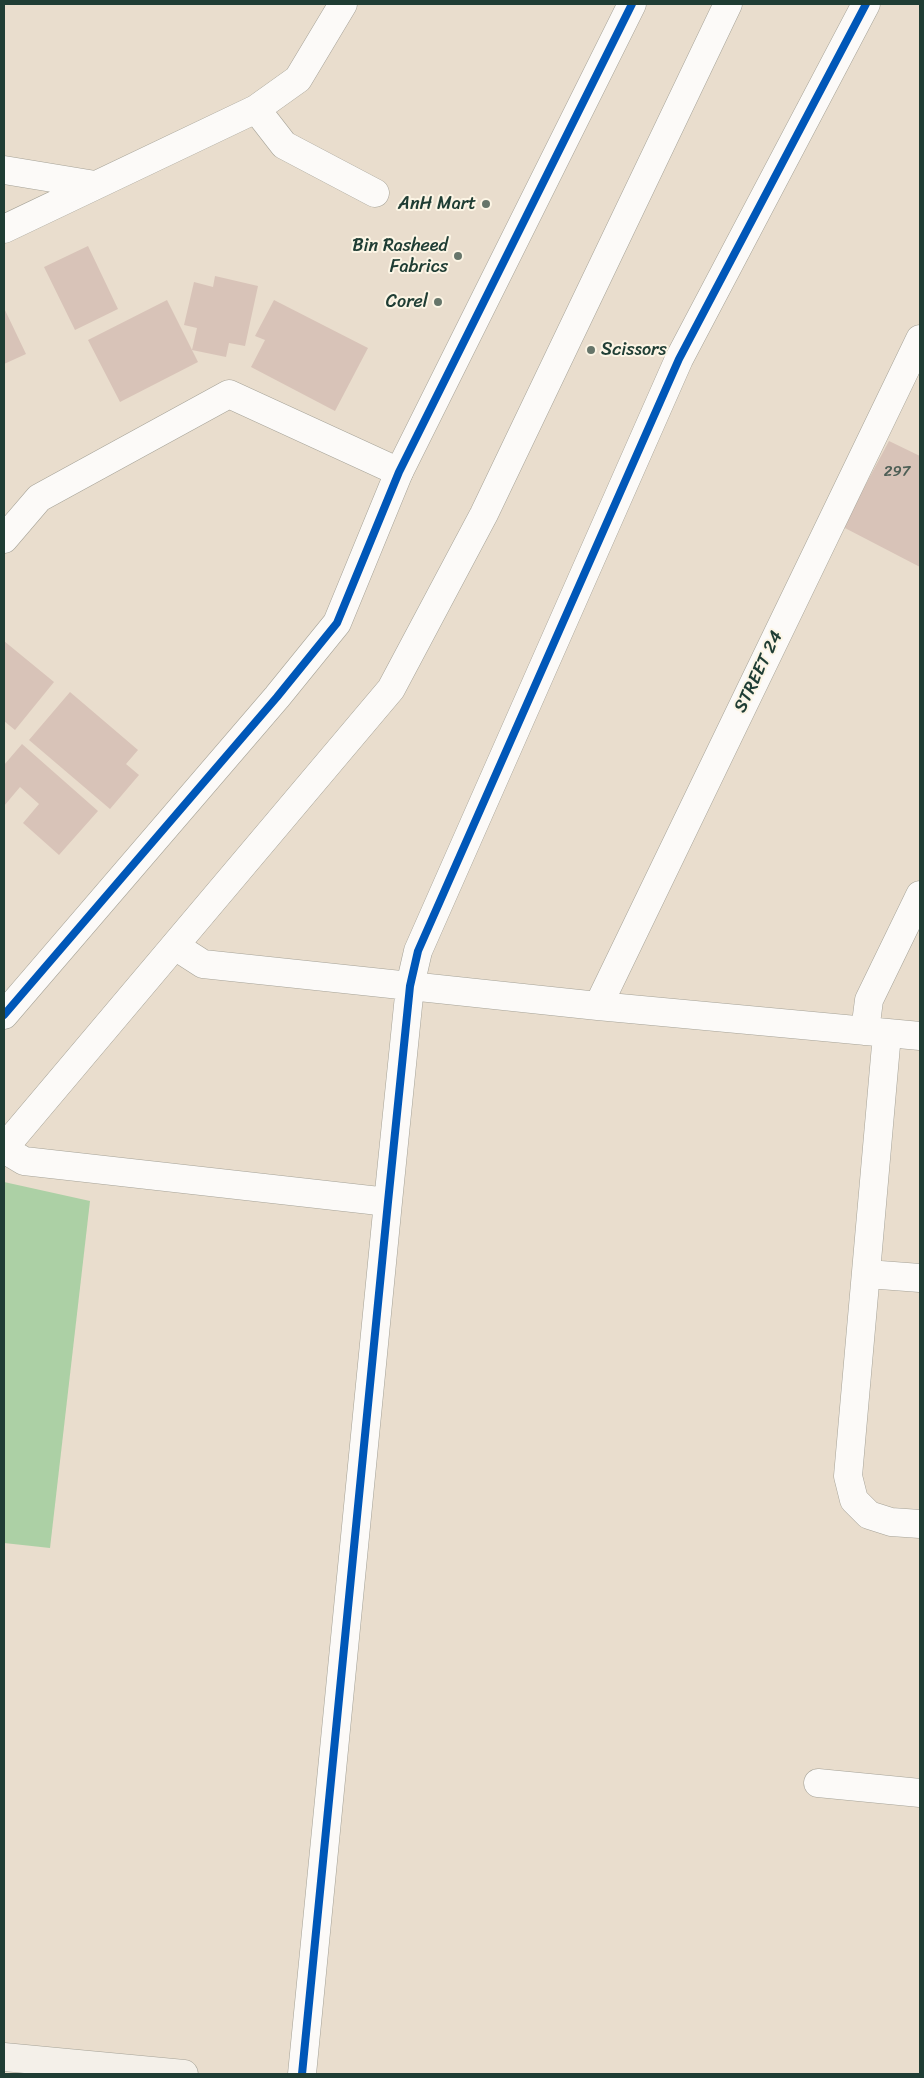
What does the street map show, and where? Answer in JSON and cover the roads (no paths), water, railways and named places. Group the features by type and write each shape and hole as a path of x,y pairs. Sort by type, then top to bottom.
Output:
{"main road":[{"path":"4,2057 184,2074"}],"street":[{"path":"4,229 256,109 298,80 343,4"},
{"path":"4,1015 277,697 336,623 399,472 632,4"},
{"path":"388,1202 24,1161 4,1149 391,689 489,506 728,4"},
{"path":"302,2074 410,986 418,951 678,359 866,4"},
{"path":"256,109 284,145 374,193"},
{"path":"4,170 95,185"},
{"name":"STREET 24","path":"598,1006 920,339"},
{"path":"4,517 228,394 399,472"},
{"path":"4,539 39,498"},
{"path":"920,895 869,1000 876,1032 867,1274 848,1476 854,1500 869,1515 891,1522 920,1524"},
{"path":"175,946 203,964 598,1006 920,1036"},
{"path":"867,1274 920,1278"},
{"path":"818,1783 920,1794"}],"place":[{"name":"AnH Mart","path":"486,204"},
{"name":"Bin Rasheed Fabrics","path":"458,256"},
{"name":"Corel","path":"438,302"},
{"name":"Scissors","path":"591,350"}]}
